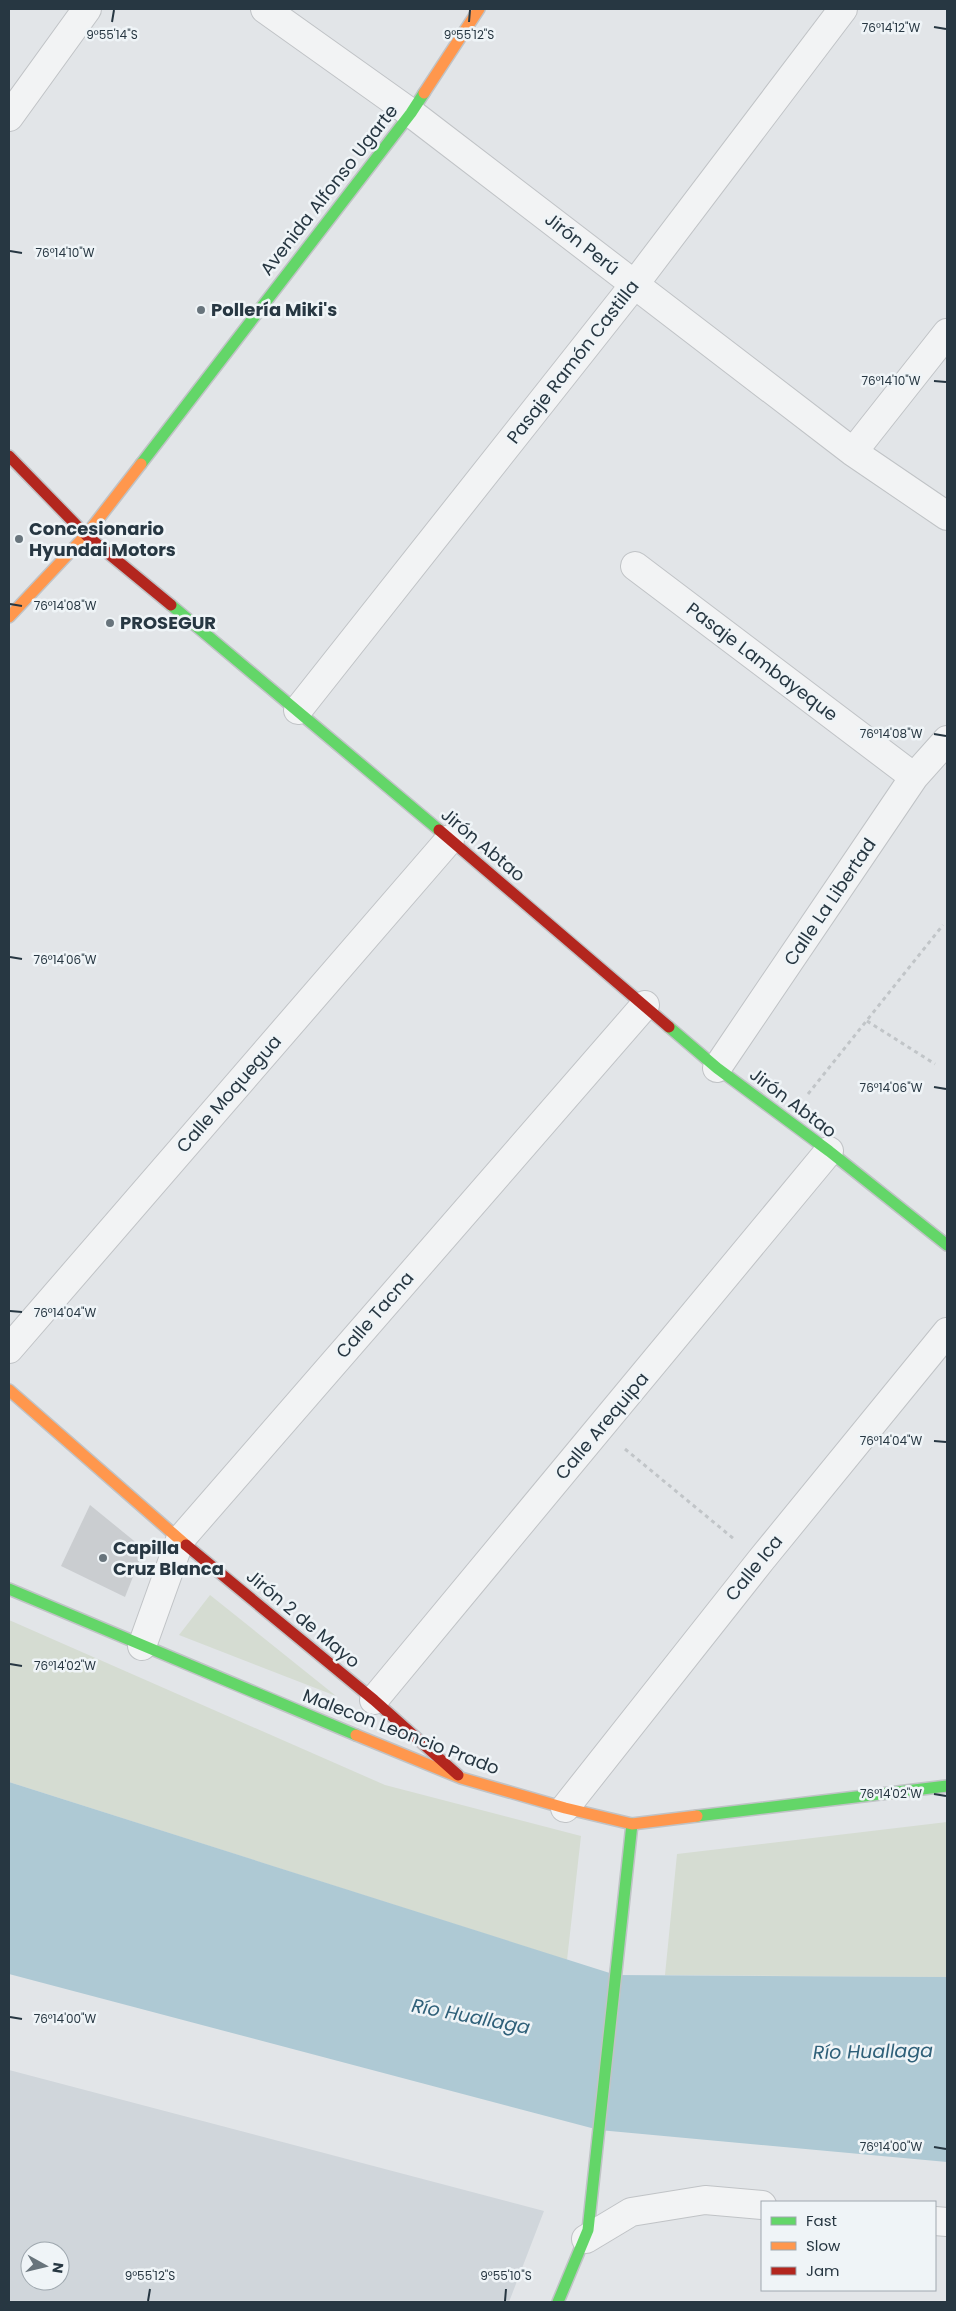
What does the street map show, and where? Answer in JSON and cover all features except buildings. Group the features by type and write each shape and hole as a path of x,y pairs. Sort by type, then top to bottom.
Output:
{"street":[{"path":"9,117 87,9"},
{"name":"Jirón Perú","path":"265,9 411,113 853,452 947,516"},
{"name":"Avenida Alfonso Ugarte","path":"9,617 86,535 411,113 479,9"},
{"name":"Pasaje Ramón Castilla","path":"298,710 634,285 843,9"},
{"path":"853,452 947,333"},
{"name":"Jirón Abtao","path":"9,456 86,535 298,710 717,1068 829,1151 947,1245"},
{"name":"Pasaje Lambayeque","path":"635,566 914,777"},
{"name":"Calle La Libertad","path":"717,1068 914,777 947,740"},
{"name":"Calle Moquegua","path":"9,1349 450,839"},
{"name":"Calle Tacna","path":"142,1646 180,1540 645,1005"},
{"name":"Calle Arequipa","path":"374,1700 829,1151"},
{"name":"Calle Ica","path":"565,1808 760,1560 947,1332"},
{"name":"Jirón 2 de Mayo","path":"9,1390 180,1540 374,1700 461,1778"},
{"name":"Malecon Leoncio Prado","path":"9,1589 461,1778 565,1808 632,1824 947,1786"},
{"path":"558,2302 587,2234 632,1824"},
{"path":"587,2234 631,2212 705,2200 761,2205"}],"path":[{"path":"788,1120 943,925"},
{"path":"867,1021 936,1064"},
{"path":"600,1428 760,1560"}],"shaded area":[{"path":"210,1595 336,1696 179,1635"},
{"path":"9,1620 385,1785 581,1836 567,1960 9,1782"},
{"path":"947,1822 947,1977 665,1975 677,1854"},
{"path":"9,2070 544,2211 509,2302 9,2302"}],"water":[{"name":"Río Huallaga","path":"9,1782 616,1975 947,1977 947,2162 599,2130 9,1974"}],"traffic: fast":[{"path":"141,464 411,113 424,93"},
{"path":"171,605 439,830"},
{"path":"669,1027 717,1068 829,1151 947,1245"},
{"path":"9,1589 356,1735"},
{"path":"697,1816 947,1786"},
{"path":"558,2302 588,2230 632,1824"}],"traffic: slow":[{"path":"424,93 479,9"},
{"path":"9,617 86,535 141,464"},
{"path":"9,1390 186,1545"},
{"path":"356,1735 461,1778 565,1808 632,1824 697,1816"}],"traffic: jam":[{"path":"9,456 86,535 171,605"},
{"path":"439,830 669,1027"},
{"path":"186,1545 374,1700 458,1775"}],"place":[{"name":"Pollería Miki's","path":"201,310"},
{"name":"Concesionario Hyundai Motors","path":"19,539"},
{"name":"PROSEGUR","path":"110,623"},
{"name":"Capilla Cruz Blanca","path":"103,1558"}]}
